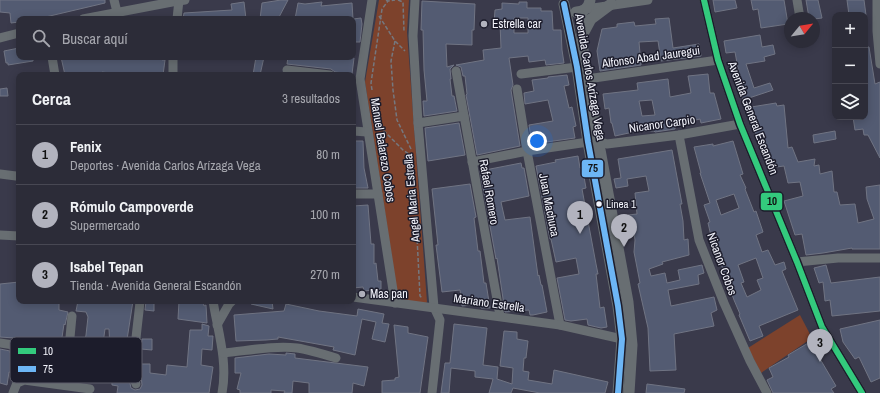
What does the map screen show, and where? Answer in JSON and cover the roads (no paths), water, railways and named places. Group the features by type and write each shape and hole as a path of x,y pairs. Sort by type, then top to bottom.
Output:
{"street":[{"path":"114,0 117,12"},
{"path":"98,16 181,0 178,16"},
{"name":"Angel Maria Estrella","path":"415,0 413,36 418,123 434,307 440,320 432,393"},
{"path":"563,2 571,11 586,7 648,0"},
{"name":"Avenida General Escandón","path":"704,0 718,60 740,124 826,336 862,393"},
{"path":"797,0 799,12"},
{"path":"877,0 877,31 880,64"},
{"name":"Avenida Carlos Arízaga Vega","path":"563,2 628,302 632,345 629,393"},
{"name":"Manuel Balarezo Cobos","path":"371,4 356,79 372,131 378,194 395,303"},
{"path":"582,43 585,29 591,19 611,4"},
{"name":"Avenida Carlos Arízaga Vega","path":"586,7 582,43 593,142 622,339 618,393"},
{"path":"0,38 16,34"},
{"path":"52,60 54,72"},
{"path":"173,60 173,72"},
{"name":"Alfonso Abad Jauregui","path":"587,79 718,60"},
{"path":"521,74 577,67"},
{"path":"287,70 304,72"},
{"name":"Rafael Romero","path":"456,71 500,316"},
{"name":"Juan Machuca","path":"517,89 527,151 560,325"},
{"path":"418,123 464,116"},
{"name":"Nicanor Carpio","path":"472,162 527,151 593,142 607,144 679,135 740,124"},
{"path":"356,131 372,131"},
{"name":"Nicanor Cobos","path":"679,135 699,240 724,303 750,361 767,393"},
{"path":"0,174 16,176"},
{"path":"356,194 378,194"},
{"path":"0,235 16,236"},
{"path":"797,262 838,258 880,258"},
{"name":"Mariano Estrella","path":"356,297 560,325 622,339"},
{"path":"137,337 140,304"},
{"path":"214,304 223,353 224,380 222,393"},
{"path":"217,325 229,304"},
{"path":"70,337 72,316"},
{"path":"0,343 10,345"},
{"path":"223,353 296,348 322,353 336,358"},
{"path":"13,393 17,383"},
{"path":"46,383 90,389"}],"place":[{"name":"Estrella car","path":"484,24"},
{"name":"Linea 1","path":"599,204"},
{"name":"Fenix","path":"580,234"},
{"name":"Rómulo Campoverde","path":"624,247"},
{"name":"Mas pan","path":"362,294"},
{"name":"Isabel Tepan","path":"820,362"}]}
